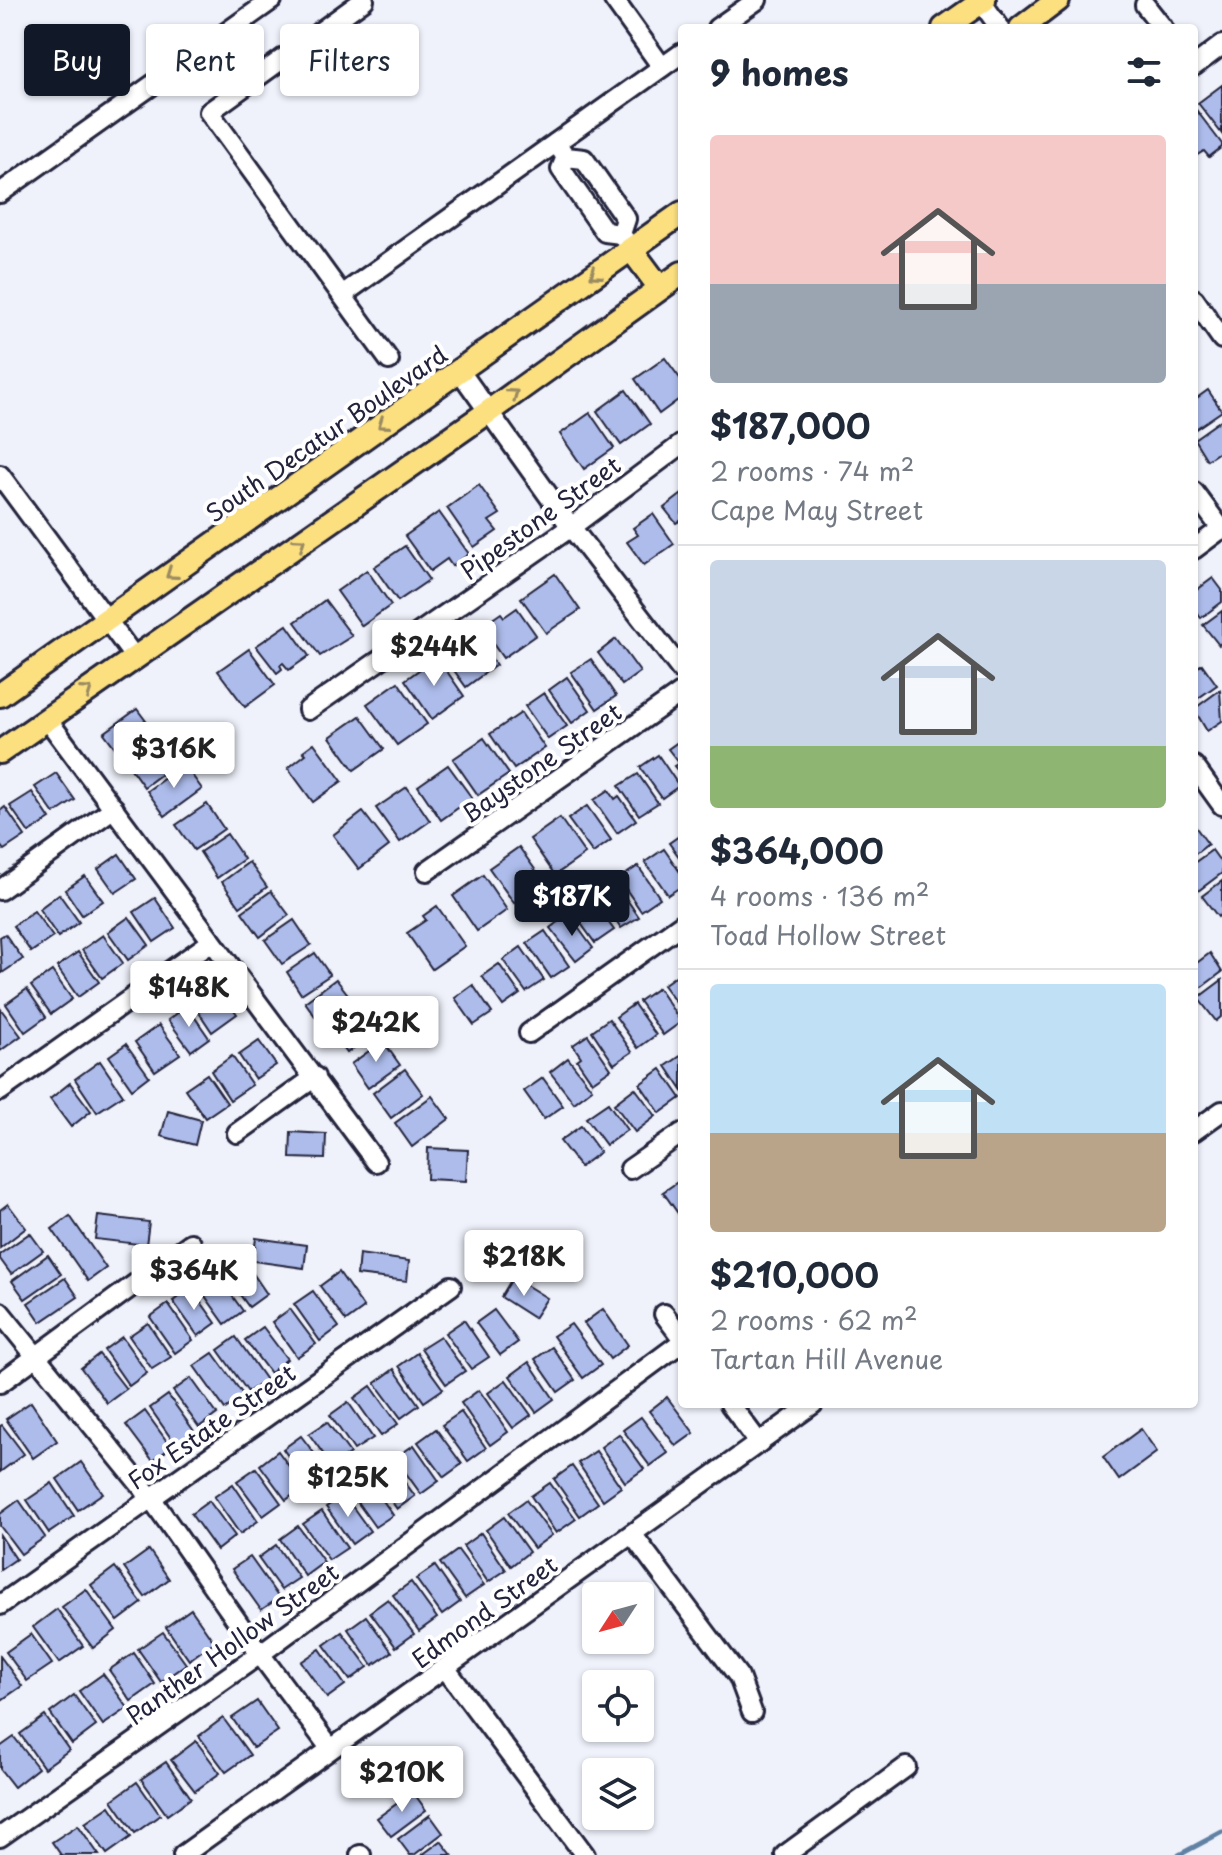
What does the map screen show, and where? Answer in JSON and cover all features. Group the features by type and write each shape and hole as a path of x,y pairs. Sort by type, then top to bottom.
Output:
{"main road":[{"path":"1026,24 1058,0"},
{"path":"949,24 981,1"},
{"name":"South Decatur Boulevard","path":"0,695 459,370 626,241 678,215"},
{"path":"626,241 660,288"},
{"path":"0,752 678,276"}],"street":[{"path":"0,193 272,0"},
{"path":"364,0 209,112 389,360"},
{"path":"614,0 662,67"},
{"path":"723,24 757,0"},
{"path":"981,1 997,24"},
{"path":"1145,5 1160,24"},
{"path":"1198,63 1222,45"},
{"path":"342,295 561,150 678,56"},
{"path":"561,150 584,159 626,219 626,241"},
{"path":"1198,305 1222,339"},
{"path":"459,370 571,527 678,666"},
{"name":"Pipestone Street","path":"308,710 571,527 678,447"},
{"path":"0,475 135,658"},
{"path":"1198,497 1222,530 1198,546"},
{"name":"Baystone Street","path":"427,871 678,695"},
{"path":"47,719 376,1162"},
{"path":"1198,772 1222,805"},
{"path":"0,890 114,808"},
{"path":"529,1033 678,927"},
{"path":"0,1091 211,942"},
{"path":"237,1133 315,1077"},
{"path":"1198,1128 1222,1111"},
{"path":"630,1169 678,1136"},
{"path":"0,1383 191,1243"},
{"name":"Fox Estate Street","path":"0,1605 451,1286"},
{"path":"0,1312 151,1498 330,1748"},
{"path":"664,1314 678,1334"},
{"name":"Panther Hollow Street","path":"0,1837 260,1654 678,1343"},
{"path":"733,1408 759,1443"},
{"name":"Edmond Street","path":"183,1855 807,1408"},
{"path":"632,1534 739,1677 752,1712"},
{"path":"446,1669 585,1855"},
{"path":"785,1855 906,1767"}],"building":[{"path":"1222,85 1222,134 1198,103"},
{"path":"1198,112 1222,144 1209,157 1204,151 1198,155"},
{"path":"665,358 678,376 678,400 659,414 635,379"},
{"path":"626,390 650,424 621,445 597,411"},
{"path":"1208,390 1222,411 1198,427 1198,397"},
{"path":"590,413 614,448 584,469 560,434"},
{"path":"1221,420 1222,450 1207,460 1198,445 1198,436"},
{"path":"479,485 500,514 489,521 497,531 474,547 447,508"},
{"path":"678,497 678,522 676,523 664,508"},
{"path":"439,512 469,554 452,566 447,559 430,571 405,536"},
{"path":"653,514 674,544 644,565 627,542 638,535 633,528"},
{"path":"405,546 429,580 398,601 374,567"},
{"path":"367,570 391,605 362,626 337,591"},
{"path":"555,574 580,610 546,633 521,598"},
{"path":"1213,578 1222,590 1222,602 1201,618 1198,615 1198,589"},
{"path":"325,600 352,636 320,656 295,622"},
{"path":"517,608 536,635 503,658 481,627 501,613 504,617"},
{"path":"1222,611 1222,642 1219,645 1203,625"},
{"path":"287,625 309,656 289,670 283,663 277,673 256,646"},
{"path":"478,639 496,665 466,687 443,655 464,640 468,646"},
{"path":"616,639 640,672 622,685 598,653"},
{"path":"249,649 275,685 245,707 218,671"},
{"path":"437,657 464,696 432,719 405,680"},
{"path":"591,659 616,696 597,709 571,672"},
{"path":"1202,664 1217,685 1198,698 1198,667"},
{"path":"567,677 590,710 572,723 549,690"},
{"path":"398,682 427,724 397,745 367,704"},
{"path":"1220,690 1222,721 1207,731 1198,716 1198,706"},
{"path":"544,693 567,726 548,739 525,706"},
{"path":"137,709 155,733 123,758 104,733"},
{"path":"521,713 545,748 514,769 490,734"},
{"path":"360,716 384,749 354,770 330,737"},
{"path":"162,735 180,760 144,787 126,762"},
{"path":"484,738 509,774 478,795 453,759"},
{"path":"678,742 678,762 668,749"},
{"path":"314,743 342,781 313,802 288,768"},
{"path":"658,755 678,787 662,798 640,767"},
{"path":"184,764 202,789 165,816 147,791"},
{"path":"448,765 472,798 441,820 418,786"},
{"path":"56,773 75,800 54,814 35,787"},
{"path":"638,774 658,803 639,815 619,786"},
{"path":"407,787 430,821 400,842 376,808"},
{"path":"609,790 615,799 619,796 636,820 617,833 594,800"},
{"path":"32,792 50,819 29,833 10,806"},
{"path":"207,804 224,829 194,850 176,825"},
{"path":"587,806 611,840 593,853 568,819"},
{"path":"5,807 25,836 4,850 0,845 0,811"},
{"path":"363,812 389,846 359,869 333,835"},
{"path":"560,818 585,854 555,875 530,839"},
{"path":"1198,830 1208,844 1198,852"},
{"path":"227,834 244,859 217,878 200,852"},
{"path":"678,837 678,855 669,843"},
{"path":"519,847 544,882 514,903 489,868"},
{"path":"664,849 678,869 678,889 668,895 645,862"},
{"path":"1212,850 1222,864 1222,873 1198,891 1198,860"},
{"path":"119,854 136,879 115,893 98,869"},
{"path":"249,862 267,887 240,907 222,882"},
{"path":"638,866 660,898 641,911 619,879"},
{"path":"483,875 507,910 477,931 453,896"},
{"path":"85,876 103,901 82,915 65,890"},
{"path":"1222,881 1222,913 1218,917 1202,896"},
{"path":"618,887 639,917 621,928 602,899"},
{"path":"271,891 289,915 260,937 242,912"},
{"path":"59,894 79,922 58,937 39,909"},
{"path":"155,898 175,928 154,942 134,912"},
{"path":"591,898 614,930 595,943 572,911"},
{"path":"437,906 465,946 432,969 407,933 426,920 423,916"},
{"path":"34,911 53,937 31,952 13,926"},
{"path":"568,914 593,948 576,961 550,928"},
{"path":"129,917 149,945 128,960 108,932"},
{"path":"294,920 311,945 282,964 265,940"},
{"path":"545,931 569,966 551,978 527,943"},
{"path":"5,934 23,959 2,973 0,937"},
{"path":"103,935 123,963 102,978 82,950"},
{"path":"521,947 544,980 526,992 503,960"},
{"path":"78,952 99,982 78,997 57,967"},
{"path":"315,953 330,975 301,994 287,972"},
{"path":"1210,953 1222,972 1198,990 1198,962"},
{"path":"499,964 520,994 503,1006 482,976"},
{"path":"52,971 72,999 51,1014 31,986"},
{"path":"678,974 678,1006 663,985"},
{"path":"336,979 354,1002 322,1026 305,1002"},
{"path":"1222,980 1222,1016 1216,1021 1198,998"},
{"path":"216,985 237,1014 212,1032 192,1002"},
{"path":"473,985 492,1013 474,1025 455,998"},
{"path":"658,988 678,1018 678,1024 663,1035 639,1001"},
{"path":"27,989 46,1017 25,1032 6,1004"},
{"path":"634,1004 656,1035 638,1048 616,1017"},
{"path":"187,1006 209,1038 191,1051 168,1020"},
{"path":"0,1008 21,1036 0,1051"},
{"path":"358,1008 376,1031 347,1053 329,1029"},
{"path":"609,1019 632,1052 614,1064 592,1031"},
{"path":"159,1025 180,1054 155,1071 135,1042"},
{"path":"588,1035 611,1069 592,1082 577,1060 581,1057 573,1045"},
{"path":"259,1041 276,1065 255,1079 239,1055"},
{"path":"383,1041 400,1065 368,1088 351,1064"},
{"path":"126,1044 149,1076 132,1089 109,1056"},
{"path":"232,1056 252,1085 230,1100 211,1071"},
{"path":"568,1058 592,1089 574,1103 550,1072"},
{"path":"678,1058 678,1084 666,1066"},
{"path":"100,1061 123,1095 97,1112 75,1079"},
{"path":"405,1069 423,1094 391,1118 373,1093"},
{"path":"661,1069 678,1094 678,1100 660,1113 640,1084"},
{"path":"207,1074 227,1103 205,1118 185,1089"},
{"path":"543,1078 563,1106 544,1119 524,1091"},
{"path":"70,1083 91,1111 71,1127 50,1099"},
{"path":"635,1088 656,1116 635,1132 614,1104"},
{"path":"432,1096 449,1119 412,1147 395,1123"},
{"path":"608,1103 627,1130 606,1145 586,1118"},
{"path":"168,1111 201,1120 195,1145 161,1136"},
{"path":"581,1126 600,1152 580,1167 560,1141"},
{"path":"291,1132 326,1134 325,1159 290,1158"},
{"path":"428,1148 468,1150 466,1181 427,1179"},
{"path":"678,1182 678,1213 663,1192"},
{"path":"8,1204 26,1228 0,1248 0,1210"},
{"path":"70,1216 106,1268 88,1281 52,1229"},
{"path":"98,1216 149,1222 146,1245 95,1239"},
{"path":"30,1233 43,1251 11,1274 0,1259 0,1254"},
{"path":"256,1238 307,1245 304,1268 253,1261"},
{"path":"359,1254 409,1261 407,1281 357,1275"},
{"path":"48,1255 61,1274 25,1299 12,1281"},
{"path":"243,1259 267,1294 249,1307 224,1273"},
{"path":"339,1272 364,1308 346,1321 320,1286"},
{"path":"218,1276 243,1311 225,1324 200,1289"},
{"path":"513,1277 547,1298 534,1318 501,1297"},
{"path":"65,1278 78,1297 41,1322 28,1303"},
{"path":"191,1288 216,1323 198,1336 173,1301"},
{"path":"313,1291 339,1327 320,1341 294,1304"},
{"path":"168,1304 193,1340 175,1353 150,1317"},
{"path":"290,1309 316,1344 297,1357 272,1322"},
{"path":"603,1309 628,1345 610,1359 584,1323"},
{"path":"494,1310 518,1342 500,1355 476,1323"},
{"path":"464,1320 489,1357 471,1369 445,1333"},
{"path":"148,1323 171,1357 152,1369 129,1336"},
{"path":"571,1324 601,1365 583,1378 553,1336"},
{"path":"263,1327 287,1359 270,1373 245,1340"},
{"path":"440,1336 465,1371 446,1384 421,1348"},
{"path":"122,1337 147,1373 129,1386 104,1350"},
{"path":"236,1337 266,1380 248,1392 218,1350"},
{"path":"552,1347 575,1380 558,1392 535,1359"},
{"path":"213,1353 244,1396 225,1409 194,1366"},
{"path":"417,1353 443,1389 424,1402 399,1366"},
{"path":"99,1354 126,1389 107,1403 81,1368"},
{"path":"529,1362 554,1399 536,1412 510,1376"},
{"path":"394,1369 419,1405 401,1418 375,1383"},
{"path":"191,1378 217,1414 199,1427 173,1391"},
{"path":"506,1380 531,1415 513,1428 488,1393"},
{"path":"371,1386 398,1424 381,1436 354,1398"},
{"path":"479,1390 508,1432 490,1445 461,1403"},
{"path":"168,1395 194,1431 175,1444 150,1408"},
{"path":"667,1397 694,1433 676,1446 649,1411"},
{"path":"31,1402 57,1441 33,1458 6,1419"},
{"path":"348,1402 373,1438 354,1450 330,1415"},
{"path":"145,1411 171,1447 153,1461 126,1425"},
{"path":"461,1412 486,1448 468,1461 442,1425"},
{"path":"641,1417 668,1453 650,1466 623,1430"},
{"path":"327,1422 350,1453 332,1466 309,1434"},
{"path":"0,1426 24,1454 0,1472"},
{"path":"436,1429 462,1464 444,1477 418,1442"},
{"path":"1141,1429 1157,1452 1119,1480 1103,1457"},
{"path":"619,1434 644,1469 625,1482 601,1447"},
{"path":"301,1436 327,1470 308,1484 283,1449"},
{"path":"414,1445 439,1481 421,1494 395,1458"},
{"path":"278,1451 304,1487 286,1500 260,1465"},
{"path":"596,1451 621,1487 603,1500 578,1463"},
{"path":"81,1462 103,1493 78,1510 57,1479"},
{"path":"391,1463 415,1496 397,1509 373,1475"},
{"path":"572,1466 598,1503 580,1516 554,1479"},
{"path":"256,1468 281,1503 263,1516 237,1481"},
{"path":"368,1479 393,1515 375,1527 350,1492"},
{"path":"52,1483 74,1516 49,1533 27,1500"},
{"path":"550,1483 576,1519 556,1533 531,1496"},
{"path":"233,1484 258,1521 240,1534 214,1497"},
{"path":"344,1495 370,1531 352,1544 326,1507"},
{"path":"19,1500 45,1537 21,1554 0,1526 0,1514"},
{"path":"526,1500 552,1535 534,1548 508,1513"},
{"path":"209,1501 235,1536 217,1550 191,1514"},
{"path":"322,1511 347,1548 329,1560 303,1524"},
{"path":"504,1517 529,1552 511,1566 486,1530"},
{"path":"298,1526 324,1562 305,1576 280,1539"},
{"path":"481,1533 506,1570 488,1582 463,1546"},
{"path":"0,1535 16,1559 0,1570"},
{"path":"276,1545 299,1578 281,1590 258,1558"},
{"path":"149,1550 169,1579 145,1597 124,1568"},
{"path":"458,1550 484,1585 465,1598 440,1563"},
{"path":"250,1557 279,1598 261,1610 232,1569"},
{"path":"435,1566 460,1602 442,1615 416,1579"},
{"path":"115,1567 142,1603 118,1621 91,1585"},
{"path":"411,1582 437,1618 419,1631 393,1595"},
{"path":"86,1589 116,1630 93,1648 62,1607"},
{"path":"388,1599 414,1634 396,1647 370,1612"},
{"path":"57,1609 83,1646 59,1663 33,1627"},
{"path":"191,1609 214,1642 189,1660 166,1627"},
{"path":"366,1616 392,1652 373,1665 348,1629"},
{"path":"163,1632 186,1664 161,1682 138,1649"},
{"path":"342,1632 368,1667 350,1680 324,1645"},
{"path":"31,1634 52,1664 27,1681 6,1652"},
{"path":"320,1649 345,1685 327,1698 301,1662"},
{"path":"134,1653 155,1684 131,1701 109,1670"},
{"path":"0,1656 22,1686 0,1701"},
{"path":"103,1674 128,1708 103,1725 79,1691"},
{"path":"74,1695 96,1726 72,1744 50,1713"},
{"path":"257,1701 278,1731 253,1748 232,1718"},
{"path":"45,1716 69,1750 44,1768 20,1734"},
{"path":"223,1718 250,1755 226,1772 199,1736"},
{"path":"14,1737 38,1768 14,1787 0,1769 0,1747"},
{"path":"196,1741 220,1773 195,1791 171,1760"},
{"path":"166,1762 191,1798 167,1815 141,1779"},
{"path":"137,1782 160,1815 135,1833 112,1800"},
{"path":"413,1792 426,1810 391,1836 377,1818"},
{"path":"110,1806 131,1837 107,1854 85,1823"},
{"path":"430,1815 443,1833 410,1855 398,1839"},
{"path":"78,1825 99,1855 61,1855 52,1842"},
{"path":"441,1841 452,1855 422,1855"}],"waterway":[{"path":"1179,1855 1222,1832"}]}
